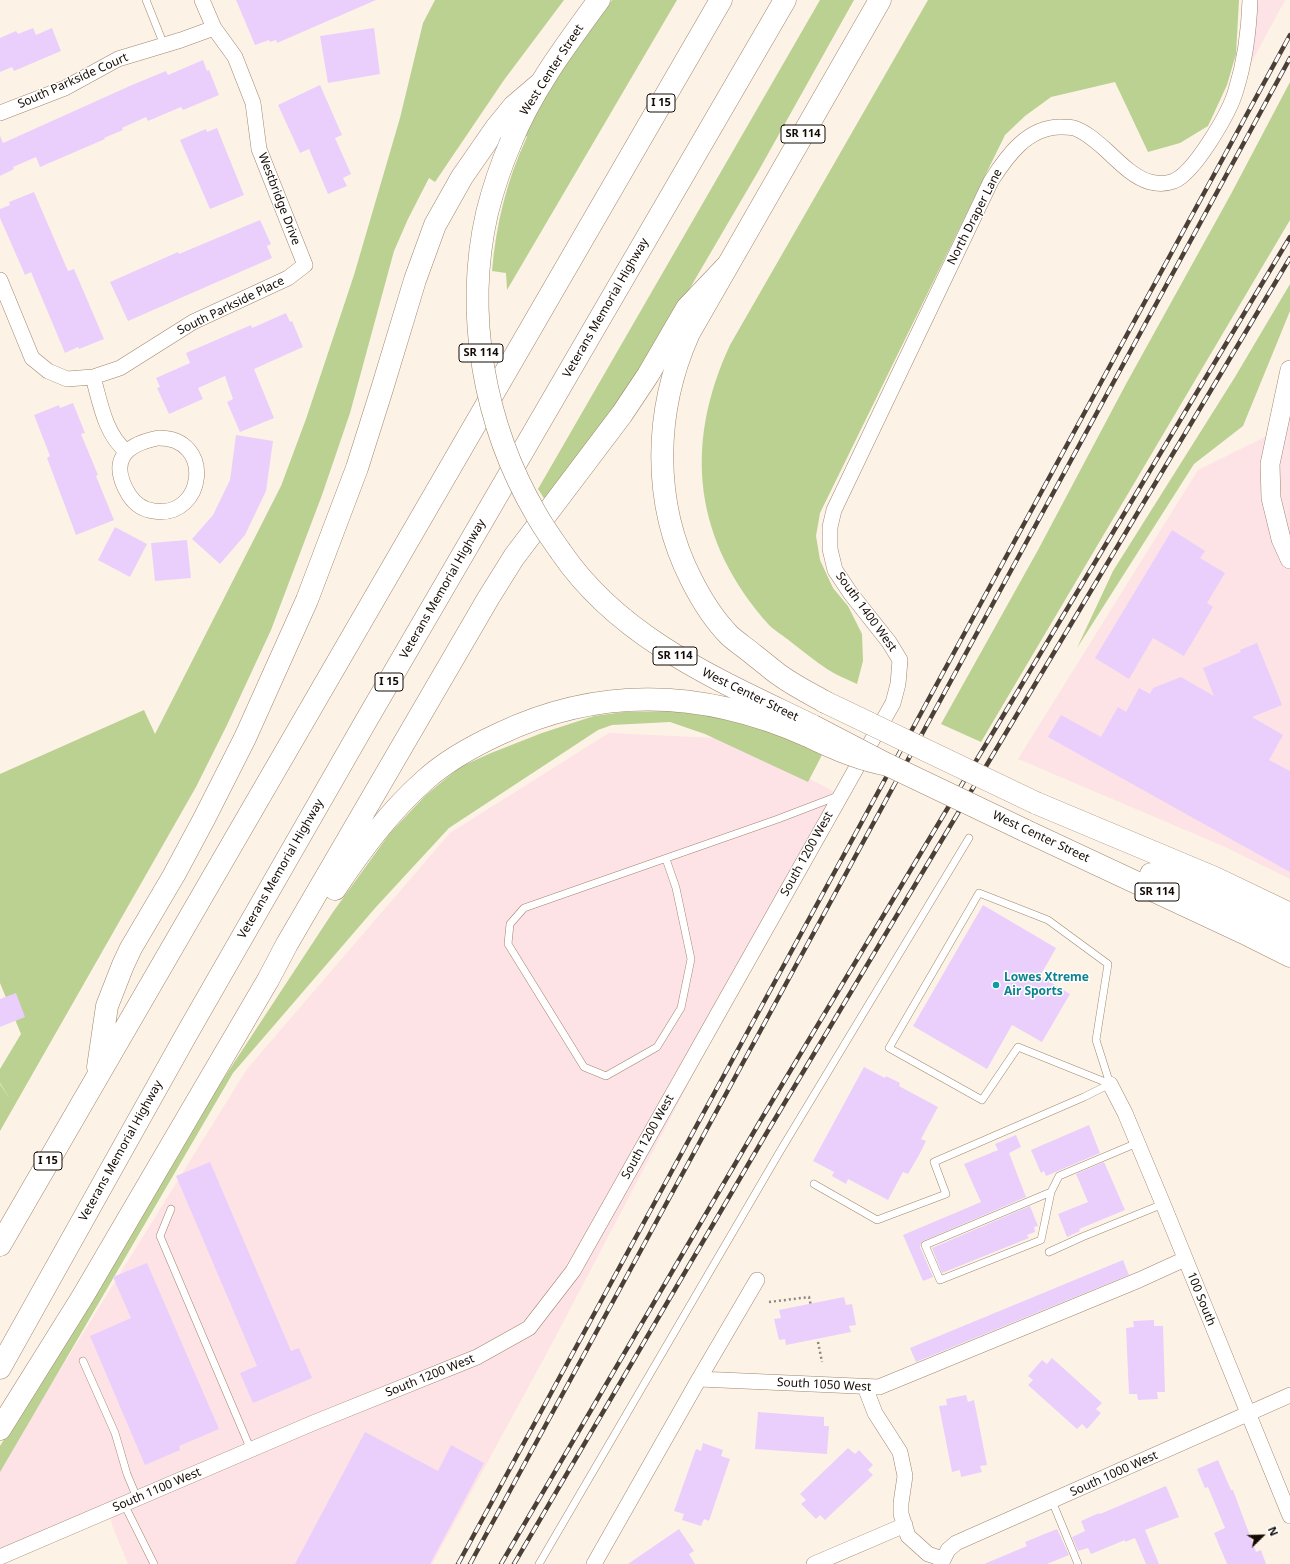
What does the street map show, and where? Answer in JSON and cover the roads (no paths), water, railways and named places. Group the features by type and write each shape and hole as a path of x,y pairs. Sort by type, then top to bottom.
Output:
{"main road":[{"name":"West Center Street","path":"599,0 528,104 497,176 482,240 478,302 480,342 484,372 501,441 533,508 561,552 586,583 606,604 664,650 810,731 842,752 874,763 888,765 1290,956"},
{"name":"I 15","path":"0,1245 721,0"},
{"name":"Veterans Memorial Highway","path":"0,1368 181,1044 366,721 785,0"},
{"name":"SR 114","path":"880,0 726,267 680,352 668,397 663,438 663,483 667,511 673,536 685,567 711,613 730,636 778,674 800,689 1036,803 1215,878 1290,914"},
{"path":"96,1078 107,1006 120,971 131,948 204,819 245,738 312,588 357,468 415,280 436,225 462,177 496,128 514,106 541,83"},
{"path":"0,1429 83,1296 268,980 287,944 464,638 514,557 622,414 648,375 687,308 726,267"},
{"path":"268,980 294,951 359,853 401,802 426,779 452,760 482,742 512,727 568,708 598,702 639,699 670,699 727,708 810,731"},
{"path":"1048,841 1153,875 1198,893 1290,936"}],"street":[{"name":"Westbridge Drive","path":"202,0 214,28 235,57 253,103 259,148 305,265"},
{"name":"North Draper Lane","path":"897,378 991,181 1004,160 1021,142 1042,130 1056,127 1073,127 1086,134 1128,170 1150,182 1163,184 1175,181 1188,170 1203,152 1220,124 1236,91 1248,28 1250,0"},
{"name":"South Parkside Court","path":"0,113 65,88 118,59 164,46 214,28"},
{"name":"South Parkside Place","path":"0,280 32,358 48,371 67,379 93,378 120,368 193,322 288,278 305,265"},
{"path":"1290,370 1270,464 1271,498 1281,524 1281,539 1290,558"},
{"path":"93,378 102,409 115,440 126,451"},
{"name":"South 1400 West","path":"875,734 893,703 898,684 900,660 889,642 851,594 835,570 830,549 830,527 834,510 897,378"},
{"path":"158,438 174,439 181,443 193,455 197,472 194,489 190,497 176,508 163,511 150,510 134,502 126,489 121,476 121,460 126,451 140,443 158,438"},
{"name":"South 1200 West","path":"314,1423 477,1357 529,1328 573,1270 875,734"},
{"name":"100 South","path":"1110,1084 1125,1113 1163,1204 1290,1516"},
{"name":"South 1050 West","path":"699,1379 879,1387 1139,1280 1185,1259"},
{"path":"594,1564 757,1280"},
{"path":"865,1387 875,1413 900,1452 905,1476 901,1514 908,1536 928,1554 942,1561"},
{"name":"South 1000 West","path":"942,1561 948,1550 956,1543 1290,1395"},
{"name":"South 1100 West","path":"0,1557 314,1423"},
{"path":"814,1564 905,1525"}],"lane":[{"path":"146,0 164,46"},
{"path":"666,859 676,888 691,959 681,1008 656,1047 606,1076 584,1068 508,944 510,924 524,908 778,819 840,795"},
{"path":"539,1564 779,1153 969,838"},
{"path":"979,893 1048,920 1108,964 1096,1040 1110,1084 1018,1046 982,1100 889,1048 979,893"},
{"path":"814,1184 877,1220 946,1194 934,1162 1084,1097 1110,1084"},
{"path":"1051,1192 925,1245 940,1280 1041,1240 1051,1192 1059,1176 1137,1143"},
{"path":"1049,1252 1163,1204"},
{"path":"171,1209 160,1236 251,1450"},
{"path":"83,1361 115,1433 127,1474 131,1501 154,1564"},
{"path":"1052,1501 1078,1564"}],"railway":[{"path":"458,1564 1290,35"},
{"path":"470,1564 1290,58"},
{"path":"501,1564 762,1118 1290,237"},
{"path":"514,1564 766,1134 1290,258"}],"place":[{"name":"Lowes Xtreme Air Sports","path":"996,985"}]}
